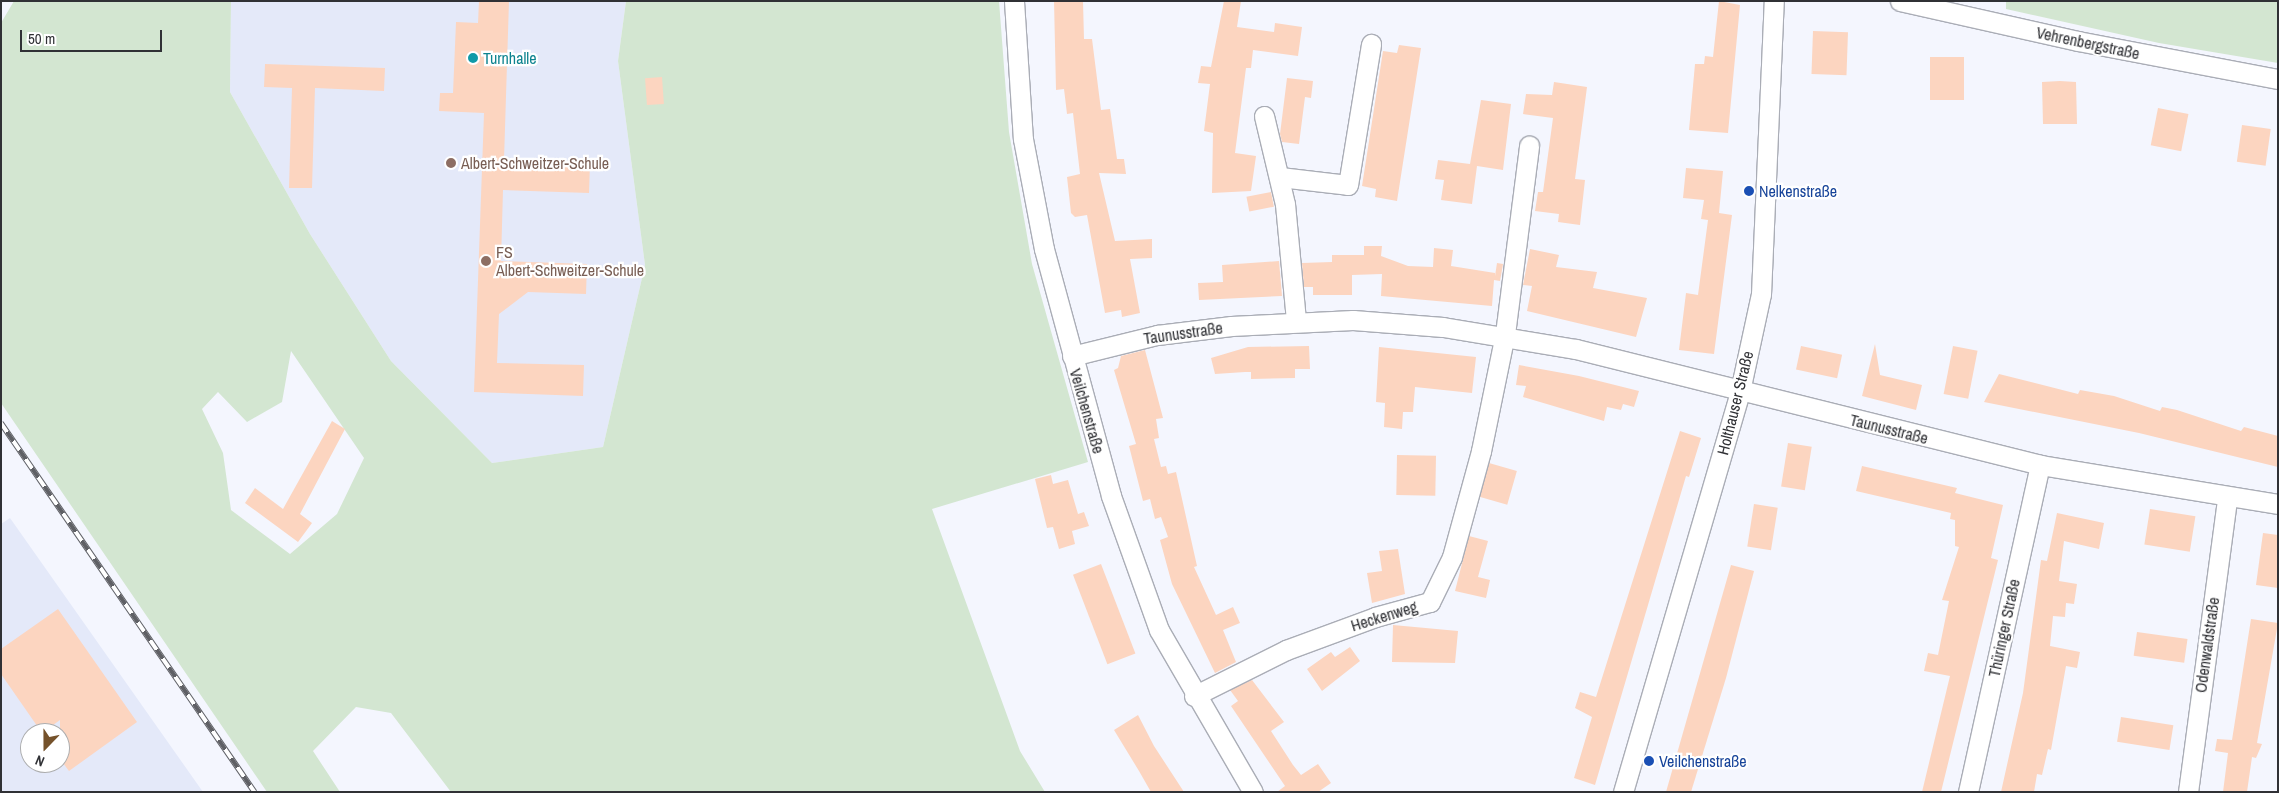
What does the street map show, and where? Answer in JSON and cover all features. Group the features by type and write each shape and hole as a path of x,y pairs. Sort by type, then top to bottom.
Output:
{"street":[{"name":"Veilchenstraße","path":"1014,1 1023,139 1044,248 1111,496 1158,630 1194,696 1253,792"},
{"name":"Holthauser Straße","path":"1623,792 1740,391 1761,294 1774,1"},
{"name":"Vehrenbergstraße","path":"1900,1 2071,40 2278,79"},
{"path":"1280,177 1348,185 1371,44"},
{"path":"1264,116 1280,177 1296,321"},
{"path":"1506,334 1529,146"},
{"name":"Taunusstraße","path":"1072,356 1157,335 1296,321 1353,320 1506,334 2040,465 2227,498 2278,504"},
{"name":"Heckenweg","path":"1194,696 1286,650 1375,617 1430,602 1452,558 1481,451 1506,334"},
{"name":"Thüringer Straße","path":"1968,792 2040,465"},
{"name":"Odenwaldstraße","path":"2188,792 2227,498"}],"shaded area":[{"name":"Albert-Schweitzer-Schule","path":"231,1 626,1 618,61 645,265 603,447 492,463 391,361 310,234 230,92"},
{"path":"10,518 203,792 1,792 1,524"}],"green space":[{"path":"14,1 231,1 230,92 310,234 391,361 492,463 603,447 645,265 618,61 626,1 999,1 1009,132 1032,264 1088,462 932,509 1020,751 1045,792 451,792 391,713 356,707 313,751 340,792 267,792 1,403 1,23","holes":["291,351 364,458 337,514 290,554 231,510 223,453 202,409 218,392 247,422 282,402"]},
{"path":"2006,1 2278,1 2278,63 2159,43 2006,9"}],"building":[{"path":"479,1 509,1 504,160 590,163 589,193 503,190 501,261 587,264 586,294 528,292 499,314 497,363 584,365 583,396 474,392 484,113 439,111 440,93 453,93 456,22 478,23"},
{"path":"1054,1 1083,1 1084,39 1092,39 1101,110 1110,109 1117,159 1124,159 1126,174 1099,173 1115,241 1152,239 1152,258 1130,259 1140,313 1122,317 1121,310 1105,313 1087,215 1075,217 1071,213 1067,177 1080,174 1073,113 1067,114 1064,89 1056,90"},
{"path":"1224,1 1241,1 1237,27 1274,32 1275,23 1302,27 1298,56 1253,50 1251,68 1246,68 1235,153 1256,156 1251,191 1212,193 1213,133 1204,131 1210,84 1198,83 1201,66 1211,67"},
{"path":"1719,1 1740,5 1728,133 1689,130 1695,64 1704,64 1705,56 1713,57"},
{"path":"1813,31 1848,32 1846,75 1811,74"},
{"path":"1399,45 1421,48 1397,201 1375,197 1376,189 1362,186 1383,51 1397,53"},
{"path":"1930,57 1964,57 1964,100 1930,100"},
{"path":"265,64 385,68 384,91 315,88 312,188 289,188 292,88 264,87"},
{"path":"662,77 664,104 647,105 645,78"},
{"path":"1287,78 1313,81 1311,98 1305,97 1299,144 1282,142 1280,134"},
{"path":"1554,82 1587,87 1575,179 1585,180 1580,225 1558,222 1559,214 1535,211 1538,192 1543,192 1553,118 1523,114 1526,94 1552,95"},
{"path":"2042,82 2076,82 2077,124 2043,124"},
{"path":"1481,100 1511,104 1503,170 1477,166 1472,204 1441,200 1444,180 1435,179 1438,160 1470,164"},
{"path":"2158,108 2188,114 2181,151 2151,145"},
{"path":"2242,125 2271,129 2266,166 2237,162"},
{"path":"1686,168 1723,171 1719,213 1732,215 1714,354 1679,350 1686,293 1698,295 1708,220 1701,219 1704,200 1683,198"},
{"path":"1271,192 1274,207 1249,211 1246,197"},
{"path":"1364,246 1382,246 1381,256 1408,266 1433,267 1434,248 1453,250 1451,266 1495,273 1495,276 1497,263 1503,264 1500,281 1494,280 1492,306 1381,296 1382,274 1352,275 1352,295 1313,295 1313,287 1304,287 1302,263 1332,262 1332,255 1364,255"},
{"path":"1530,249 1559,255 1556,267 1597,272 1593,288 1647,298 1636,337 1527,311 1532,286 1523,285"},
{"path":"1279,261 1282,296 1199,300 1198,283 1223,282 1222,265"},
{"path":"1875,344 1880,375 1922,385 1916,410 1862,396"},
{"path":"1309,346 1310,369 1295,369 1295,378 1251,379 1251,372 1215,374 1211,358 1248,347"},
{"path":"1801,346 1842,355 1837,378 1796,369"},
{"path":"1953,346 1978,351 1968,399 1944,394"},
{"path":"1379,347 1476,357 1472,393 1415,387 1413,412 1403,412 1402,429 1384,427 1385,403 1376,402"},
{"path":"1145,350 1163,418 1156,419 1159,438 1154,439 1161,467 1166,466 1168,474 1176,472 1197,566 1194,567 1216,615 1233,607 1240,623 1223,630 1236,662 1215,673 1172,584 1160,540 1168,537 1161,517 1155,519 1150,499 1143,501 1129,446 1136,444 1114,370 1118,368 1121,356"},
{"path":"1519,365 1579,376 1639,391 1634,407 1623,404 1621,410 1607,407 1604,421 1523,397 1526,386 1516,385"},
{"path":"1999,374 2078,394 2080,390 2114,396 2160,411 2162,407 2177,410 2241,431 2244,427 2278,436 2278,467 2139,433 1984,402"},
{"path":"332,421 345,429 300,514 312,523 298,542 245,503 255,488 283,509"},
{"path":"1680,431 1701,438 1689,477 1686,476 1595,785 1574,778 1592,717 1575,708 1580,692 1596,697"},
{"path":"1788,443 1812,447 1805,490 1781,486"},
{"path":"1397,455 1436,456 1435,496 1396,495"},
{"path":"1489,463 1517,471 1507,505 1479,497"},
{"path":"1862,466 1957,488 1955,493 2003,505 1991,558 1998,560 1941,792 1922,792 1950,676 1924,671 1928,653 1938,655 1949,601 1942,600 1959,547 1955,546 1955,520 1950,519 1951,513 1856,491"},
{"path":"1051,475 1053,484 1068,480 1078,514 1084,512 1089,526 1072,531 1075,544 1059,549 1053,527 1047,528 1035,479"},
{"path":"1754,504 1778,508 1771,550 1747,546"},
{"path":"2150,509 2195,516 2190,552 2144,545"},
{"path":"2057,513 2104,523 2099,549 2064,541 2059,581 2077,584 2074,604 2066,603 2065,617 2053,616 2050,646 2080,652 2077,668 2066,666 2051,750 2048,749 2042,775 2037,774 2034,792 2001,792 2023,693 2041,560 2047,561"},
{"path":"2263,533 2278,535 2278,588 2256,585"},
{"path":"1469,536 1488,541 1478,577 1490,580 1486,598 1455,591"},
{"path":"1398,549 1405,594 1372,603 1367,573 1382,571 1379,551"},
{"path":"1101,564 1135,654 1107,664 1073,575"},
{"path":"1731,565 1754,571 1726,678 1691,792 1666,792"},
{"path":"58,609 137,722 70,770 70,723 60,723 60,720 56,723 35,723 1,674 1,649"},
{"path":"2251,619 2278,623 2257,743 2262,744 2256,758 2252,757 2247,792 2223,792 2228,753 2215,751 2217,739 2232,740"},
{"path":"1393,625 1458,631 1455,663 1392,662"},
{"path":"2137,632 2188,639 2184,663 2134,656"},
{"path":"1350,647 1360,661 1322,691 1307,669 1331,652 1335,657"},
{"path":"1252,680 1284,722 1271,731 1293,765 1301,775 1318,764 1331,783 1318,792 1277,792 1285,786 1231,706 1238,701 1230,690"},
{"path":"1138,715 1154,746 1184,792 1151,792 1114,730"},
{"path":"2121,717 2173,725 2169,750 2117,742"}],"railway":[{"path":"1,423 255,792"}],"place":[{"name":"Turnhalle","path":"473,58"},
{"name":"Albert-Schweitzer-Schule","path":"451,163"},
{"name":"Nelkenstraße","path":"1749,191"},
{"name":"FS Albert-Schweitzer-Schule","path":"486,261"},
{"name":"Veilchenstraße","path":"1649,761"}]}
